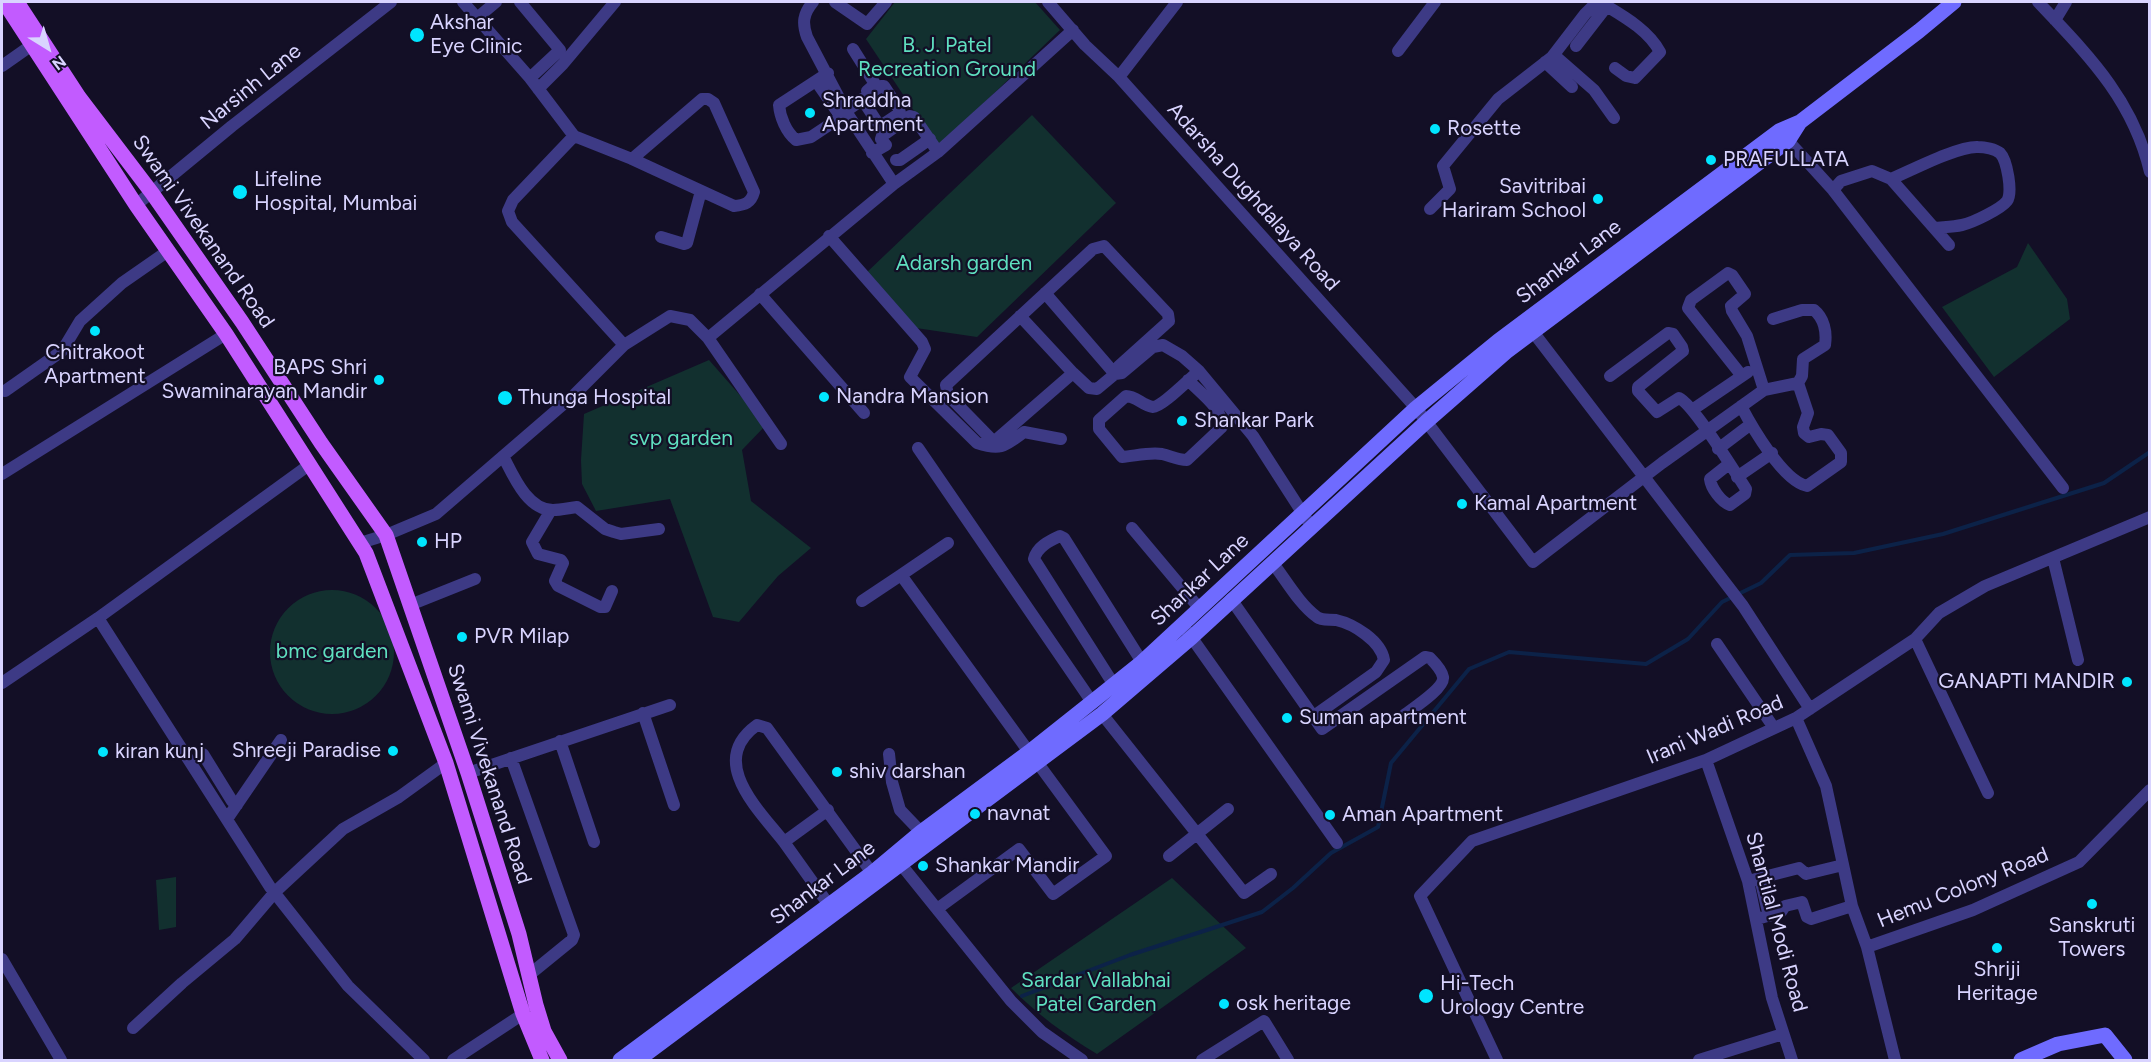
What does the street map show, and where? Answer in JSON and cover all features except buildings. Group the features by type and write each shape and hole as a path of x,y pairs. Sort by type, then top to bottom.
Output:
{"main road":[{"name":"Swami Vivekanand Road","path":"4,2 37,41 152,193 386,535 468,773 519,934 544,1031 560,1060"},
{"name":"Swami Vivekanand Road","path":"18,2 37,41 136,205 226,334 360,543 446,763 523,1014 542,1060"}],"street":[{"name":"Narsinh Lane","path":"136,205 232,126 391,2"},
{"path":"463,2 530,78 574,136 633,159 734,206 744,205 752,200 754,192 714,103 708,99 702,99 633,159"},
{"path":"477,18 496,2"},
{"path":"520,2 560,50 530,78"},
{"path":"538,89 563,64 615,2"},
{"path":"813,2 802,24 828,73 845,112"},
{"path":"835,2 867,24 886,2"},
{"name":"Adarsha Dughdalaya Road","path":"1048,2 1085,45 1119,76 1416,408 1533,562 1644,477"},
{"path":"1119,76 1178,2"},
{"path":"1398,51 1435,2"},
{"name":"Shankar Lane","path":"638,1060 1097,708 1187,631 1200,609 1416,408 1784,136 1954,2"},
{"path":"2038,2 2108,80 2128,111 2146,154 2150,172"},
{"path":"2055,20 2066,2"},
{"path":"1576,46 1601,3"},
{"path":"1430,209 1450,189 1443,166 1452,152 1498,99 1550,58 1585,14 1601,3"},
{"path":"1601,3 1652,39 1660,52 1635,78 1626,76 1615,68"},
{"path":"708,338 829,236 938,152 1073,30"},
{"path":"2,66 37,41"},
{"path":"845,112 875,84 854,49"},
{"path":"1550,58 1572,87"},
{"path":"1550,58 1594,90 1614,118"},
{"path":"828,73 779,105 783,123 792,137 796,140 811,137 862,99 881,86 884,86 900,113 882,125 877,123 862,99"},
{"path":"816,81 845,112 894,184"},
{"path":"930,139 900,160 890,152 881,139 910,116 914,117 930,139 938,152"},
{"path":"861,135 877,123"},
{"path":"574,136 513,200 508,211 512,222 624,345"},
{"path":"1784,136 1833,189 2062,488"},
{"path":"1891,179 1953,153 1977,147 1997,150 2001,154 2005,159 2010,190 2007,201 1998,209 1964,225 1934,228"},
{"path":"872,153 890,152"},
{"path":"1833,189 1841,181 1872,171 1891,179 1949,245"},
{"path":"661,237 687,243 701,190"},
{"path":"829,236 922,342 925,350 910,377 977,443 992,448 1003,447 1024,432 1060,439"},
{"path":"1073,373 997,439 992,440 948,395 946,385 1093,249 1104,246 1168,314 1169,321 1119,366 1116,374"},
{"path":"5,391 33,374 62,351 80,321 123,283 168,251"},
{"path":"1742,376 1688,308 1691,300 1728,273 1732,275 1745,294 1731,306 1747,336 1764,390"},
{"path":"1045,293 1116,374"},
{"path":"760,294 864,413"},
{"path":"1644,477 1764,390 1797,383 1802,376 1803,360 1825,345 1826,337 1821,316 1814,309 1802,310 1773,319"},
{"path":"360,543 436,514 574,395 624,345 670,316 690,320 708,338 781,444"},
{"path":"1020,316 1089,388 1097,389 1116,374 1122,373 1153,347 1163,345 1173,349"},
{"path":"1529,326 1724,580 1810,709"},
{"name":"Shankar Lane","path":"1097,708 1114,685 1142,662 1231,599 1529,326"},
{"path":"1610,376 1668,333 1673,334 1683,351 1638,387 1638,391 1657,412 1679,398 1685,400 1729,464 1737,477 1746,489 1745,494 1730,505 1725,503 1711,485 1710,479 1729,464"},
{"path":"2,474 226,334"},
{"path":"1162,337 1199,370 1253,436 1312,526"},
{"path":"1692,410 1756,366"},
{"path":"1188,380 1218,410 1222,418 1222,427 1187,460 1175,460 1163,454 1122,458 1099,429 1099,420 1126,396 1132,396 1150,407 1158,406 1199,370"},
{"path":"1741,406 1783,470 1807,486 1841,462 1841,453 1828,435 1809,437 1804,433 1803,427 1808,413 1797,383"},
{"path":"1718,448 1751,424"},
{"path":"918,448 1097,708 1244,893 1271,874"},
{"path":"1737,477 1772,453"},
{"path":"502,456 517,484 534,503 551,510 577,507 605,529 621,534 659,529"},
{"path":"2,683 98,618 309,465"},
{"path":"551,510 532,542 538,554 561,560 563,563 555,581 558,586 600,607 605,607 612,591"},
{"name":"Irani Wadi Road","path":"1497,1060 1420,896 1472,841 1706,760 1796,718 1915,639 1939,613 1985,586 2150,517"},
{"path":"1132,528 1200,609"},
{"path":"1114,685 1034,558 1036,552 1049,541 1059,536 1064,538 1142,662"},
{"path":"862,601 948,543"},
{"path":"2052,558 2078,660"},
{"path":"1272,562 1319,619 1346,623 1377,644 1383,653 1384,660 1376,672 1314,716"},
{"path":"901,575 1106,856 1053,894 1019,849 937,909"},
{"path":"410,605 475,579"},
{"path":"1231,599 1322,729 1425,657 1430,658 1443,675 1443,681 1436,690 1403,716"},
{"path":"98,618 275,892 348,986 424,1060"},
{"path":"1187,631 1337,843"},
{"path":"1915,639 1988,793"},
{"path":"1717,644 1774,728"},
{"path":"468,773 670,705"},
{"path":"644,713 674,805"},
{"name":"Hemu Colony Road","path":"1796,718 1826,786 1852,906 1867,947 1894,1060"},
{"path":"829,905 752,801 736,773 734,760 739,746 748,732 757,725 767,728 872,873"},
{"path":"224,814 235,803 281,740"},
{"path":"560,741 594,842"},
{"path":"192,762 204,753 235,803"},
{"path":"889,754 892,782 900,810 921,832"},
{"name":"Shankar Lane","path":"620,1060 872,873 897,860 921,832 1033,757"},
{"path":"511,758 574,935 572,940 529,975"},
{"name":"Shantilal Modi Road","path":"1706,760 1754,880 1760,946 1781,1035 1792,1060"},
{"path":"133,1028 235,939 275,892 343,829 399,797 446,763"},
{"name":"Hemu Colony Road","path":"1867,947 1972,910 2079,862 2150,790"},
{"path":"1169,856 1228,809"},
{"path":"784,842 828,810"},
{"path":"897,860 1011,1001 1042,1032 1082,1060"},
{"path":"1769,915 1754,880 1799,867 1806,874 1843,865"},
{"path":"1756,919 1781,912 1785,906 1802,902 1811,919 1852,906"},
{"path":"2,959 61,1060"},
{"path":"453,1060 523,1014"},
{"path":"1202,1060 1264,1020 1288,1060"},
{"path":"1699,1060 1781,1035 1785,1060"},
{"path":"2021,1060 2058,1044 2105,1035 2125,1060"},
{"path":"535,1045 535,1060"}],"green space":[{"name":"B. J. Patel Recreation Ground","path":"895,2 1035,2 1060,30 938,147 866,39"},
{"name":"Adarsh garden","path":"1032,115 1116,203 977,337 916,328 865,274"},
{"path":"2028,243 2067,299 2070,319 1994,377 1942,307 2017,267"},
{"name":"svp garden","path":"709,360 766,425 742,450 751,501 811,548 778,576 739,622 713,617 670,499 596,511 582,484 584,414"},
{"name":"bmc garden","path":"332,590 356,594 376,608 390,628 394,652 390,676 376,696 356,710 332,714 308,710 288,696 274,676 270,652 274,628 288,608 308,594"},
{"path":"176,877 176,927 159,930 156,880"},
{"name":"Sardar Vallabhai Patel Garden","path":"1172,878 1246,948 1097,1054 1052,1024 1011,988"}],"waterway":[{"path":"1022,996 1130,955 1262,912 1293,888 1331,853 1378,827 1391,763 1469,669 1509,652 1646,664 1688,639 1722,602 1761,583 1790,555 1854,553 1943,534 2104,483 2150,452"}],"place":[{"name":"Akshar Eye Clinic","path":"417,35"},
{"name":"Shraddha Apartment","path":"810,113"},
{"name":"Rosette","path":"1435,129"},
{"name":"PRAFULLATA","path":"1711,160"},
{"name":"Lifeline Hospital, Mumbai","path":"240,192"},
{"name":"Savitribai Hariram School","path":"1598,199"},
{"name":"Chitrakoot Apartment","path":"95,331"},
{"name":"BAPS Shri Swaminarayan Mandir","path":"379,380"},
{"name":"Nandra Mansion","path":"824,397"},
{"name":"Thunga Hospital","path":"505,398"},
{"name":"Shankar Park","path":"1182,421"},
{"name":"Kamal Apartment","path":"1462,504"},
{"name":"HP","path":"422,542"},
{"name":"PVR Milap","path":"462,637"},
{"name":"GANAPTI MANDIR","path":"2127,682"},
{"name":"Suman apartment","path":"1287,718"},
{"name":"Shreeji Paradise","path":"393,751"},
{"name":"kiran kunj","path":"103,752"},
{"name":"shiv darshan","path":"837,772"},
{"name":"navnat","path":"975,814"},
{"name":"Aman Apartment","path":"1330,815"},
{"name":"Shankar Mandir","path":"923,866"},
{"name":"Sanskruti Towers","path":"2092,904"},
{"name":"Shriji Heritage","path":"1997,948"},
{"name":"Hi-Tech Urology Centre","path":"1426,996"},
{"name":"osk heritage","path":"1224,1004"}]}
